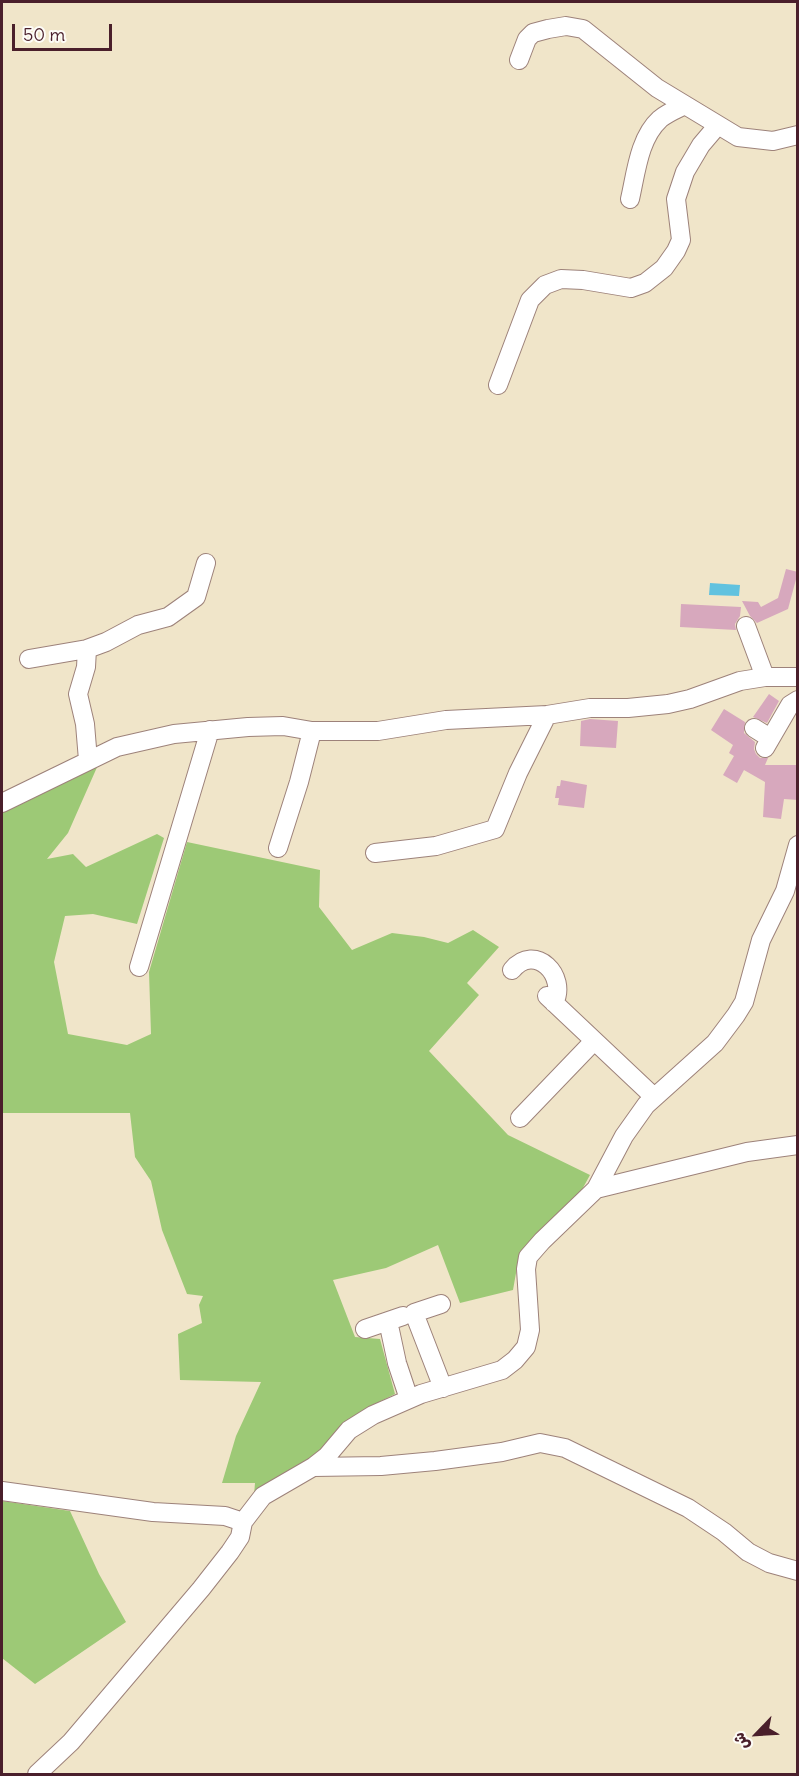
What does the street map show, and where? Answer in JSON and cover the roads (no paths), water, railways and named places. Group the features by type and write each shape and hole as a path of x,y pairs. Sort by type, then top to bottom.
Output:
{"street":[{"path":"519,60 527,39 534,33 548,28 566,26 583,29 657,88 738,136 773,141 798,135"},
{"path":"630,199 640,155 649,132 661,118 685,105"},
{"path":"498,385 530,300 545,285 561,279 583,280 631,288 645,283 664,268 681,240 676,199 685,172 700,145 718,125"},
{"path":"29,659 87,648 106,642 138,625 168,617 196,597 206,563"},
{"path":"746,626 765,677"},
{"path":"87,648 86,667 78,694 85,724 88,760"},
{"path":"2,803 117,747 174,734 283,726 312,731 378,731 446,720 547,715 590,708 628,708 668,704 690,699 740,681 765,677 798,677"},
{"path":"754,728 768,743 790,705 798,700"},
{"path":"375,853 436,846 495,829 518,773 547,715"},
{"path":"139,967 210,730"},
{"path":"278,848 312,731"},
{"path":"37,1774 71,1742 201,1589 240,1537 243,1522 263,1496 313,1467 359,1423 409,1399 502,1370 526,1347 530,1330 526,1269 528,1257 596,1189 624,1136 653,1096 690,1066 727,1029 744,1002 761,940 785,891 798,845"},
{"path":"512,970 518,963 527,959 541,962 557,980 559,991 551,1000 653,1096"},
{"path":"520,1118 594,1041"},
{"path":"596,1189 747,1152 798,1145"},
{"path":"441,1304 414,1313 443,1388"},
{"path":"365,1329 395,1319 397,1363 409,1399"},
{"path":"313,1467 381,1466 435,1461 550,1443 565,1448 688,1508 724,1532 748,1552 769,1563 798,1571"},
{"path":"2,1491 153,1512 225,1516 243,1522"}],"water":[{"path":"710,583 740,585 739,596 709,595"}]}
